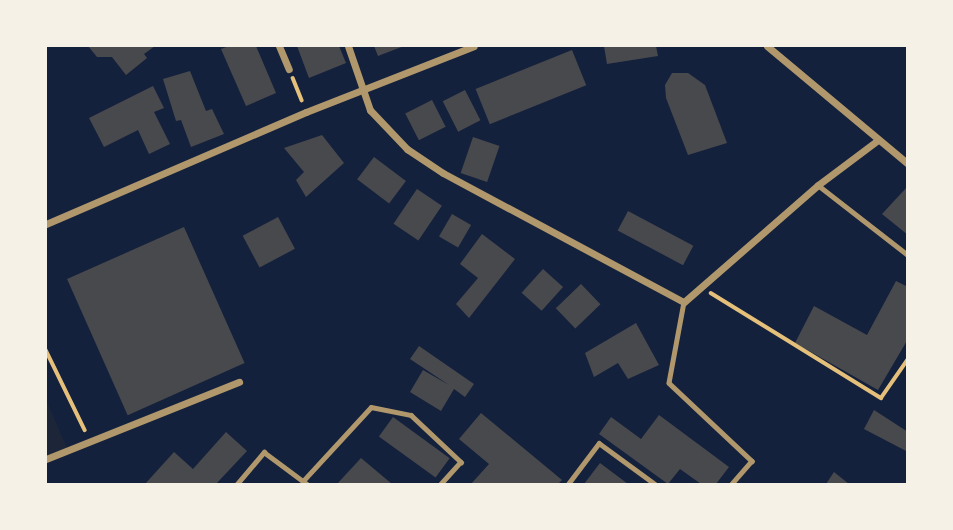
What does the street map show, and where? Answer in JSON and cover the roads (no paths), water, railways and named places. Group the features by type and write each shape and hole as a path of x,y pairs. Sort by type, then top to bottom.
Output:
{"street":[{"path":"279,46 289,69"},
{"path":"348,46 370,110 407,149 443,173 684,302 818,185 878,140"},
{"path":"46,224 306,112 474,46"},
{"path":"767,46 908,164"},
{"path":"46,459 239,382"}],"lane":[{"path":"818,185 908,256"},
{"path":"684,302 669,383 752,461 732,485"},
{"path":"237,485 264,452 305,483 371,407 411,415 461,462 441,485"},
{"path":"568,485 599,443 655,485"}]}
